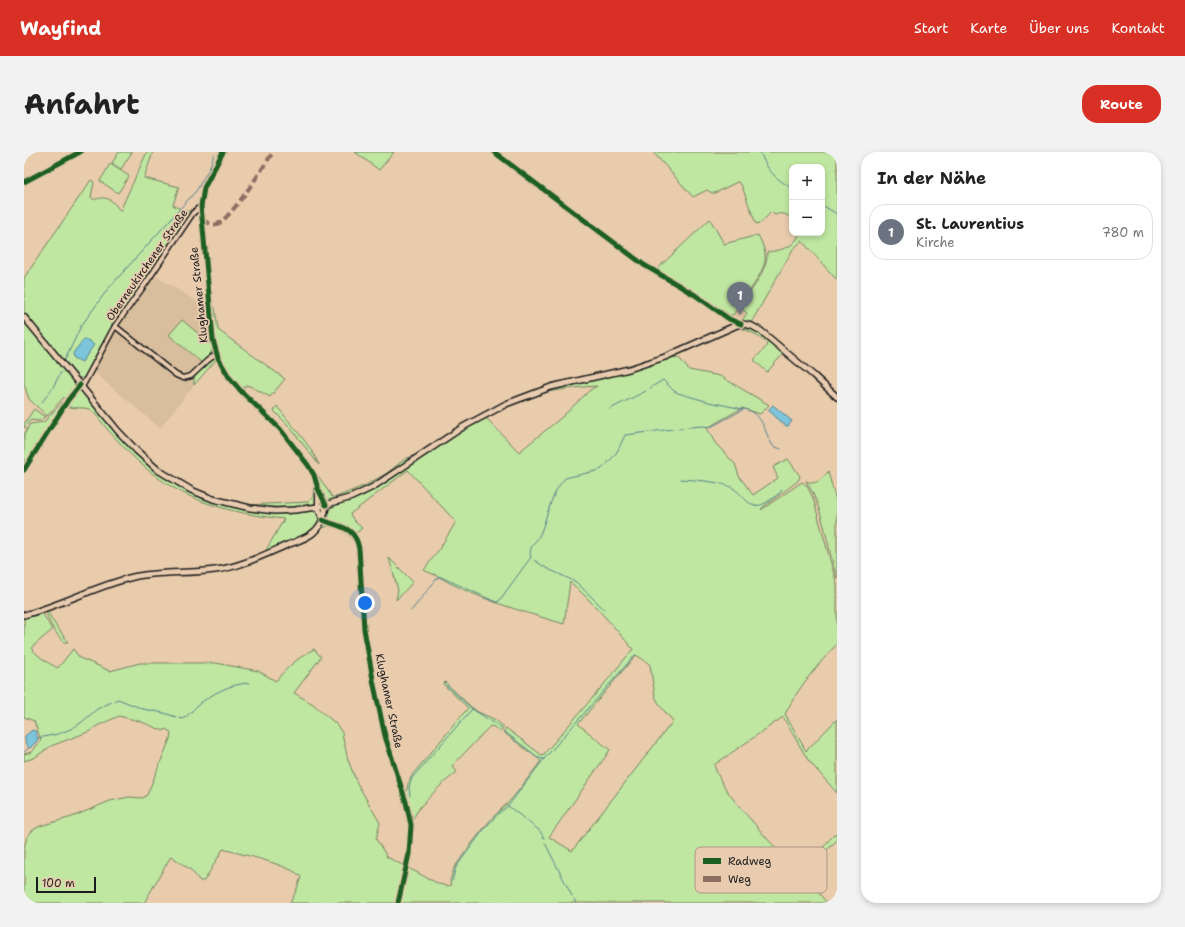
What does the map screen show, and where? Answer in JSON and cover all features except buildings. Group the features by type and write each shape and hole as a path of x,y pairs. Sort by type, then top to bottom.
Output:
{"main road":[{"path":"24,317 118,431 137,451 163,473 191,490 214,499 250,508 285,511 318,507 342,501 373,487 463,427 506,404 551,387 629,369 653,361 679,352 741,324 752,326 761,332 837,397"},
{"path":"24,614 59,604 114,583 135,577 159,573 216,570 235,566 261,557 308,536 317,529 325,516 326,505"},
{"path":"318,507 323,520"}],"street":[{"path":"24,182 80,152"},
{"name":"Oberneukirchener Straße","path":"24,470 68,400 81,386 115,326 193,213 201,206 204,188 223,152"},
{"path":"494,152 644,265 695,294 729,318 741,324"},
{"name":"Klughamer Straße","path":"201,206 213,340 216,354 224,370 240,390 280,429 303,458 314,475 318,489 326,505"},
{"path":"729,318 732,327"},
{"path":"115,326 176,375 181,377 189,377 194,375 216,354"},
{"name":"Klughamer Straße","path":"318,489 318,507"},
{"name":"Klughamer Straße","path":"323,520 350,531 357,539 360,549 364,628 374,685 385,736 406,802 411,825 409,854 398,903"}],"shaded area":[{"path":"151,273 212,311 218,356 209,360 194,378 194,385 160,428 89,368 118,319"}],"green space":[{"path":"119,152 132,152 121,169 112,163"},
{"path":"147,152 153,152 144,178 179,187 173,205 191,213 109,332 85,378 79,378 24,312 24,278 91,180 94,182 91,197 93,199 108,199 115,204 120,211"},
{"path":"355,152 394,152 379,170"},
{"path":"653,152 837,152 837,280 802,241 793,249 751,323 741,322 747,313 740,307 762,274 767,259 767,252 777,251 791,245 798,236 825,236 825,164 789,164 789,217 784,214 775,215 771,212 762,222 756,224 741,184 737,182 715,193 707,190 693,197"},
{"path":"110,164 129,176 118,193 100,181"},
{"path":"710,219 724,244 758,235 764,250 764,266 752,288 733,315 730,315 693,290 656,270"},
{"path":"212,305 215,308 218,330 285,379 270,397 246,385 242,390 226,370 215,345"},
{"path":"24,319 75,383 74,389 68,397 63,398 47,416 29,399 24,384"},
{"path":"182,320 212,345 211,353 202,363 169,335"},
{"path":"741,327 759,333 783,354 767,372 754,360 766,347 767,343"},
{"path":"671,357 679,358 689,370 720,376 769,405 760,414 742,408 707,428 715,443 735,464 739,476 753,495 778,478 773,467 788,459 800,476 798,481 761,510 802,482 807,486 813,498 837,585 837,644 808,677 796,694 785,714 806,751 837,719 837,793 808,760 783,717 714,765 721,781 735,802 774,847 695,847 695,893 819,893 827,903 290,903 301,877 287,868 277,864 223,849 204,881 200,881 191,870 171,856 144,903 24,903 24,848 27,837 33,830 40,826 72,817 110,801 129,797 143,798 147,795 170,739 171,732 119,716 97,726 90,731 51,746 34,758 24,761 24,754 32,752 41,740 34,721 24,717 24,616 42,612 52,630 31,648 43,659 58,668 73,649 80,658 110,671 140,663 216,663 258,671 276,681 293,663 314,649 321,657 294,693 313,704 337,725 342,733 348,760 357,783 380,823 376,839 387,857 439,884 447,886 451,885 450,881 454,868 472,843 492,818 515,795 541,761 503,732 506,728 541,755 544,754 633,649 595,606 570,582 564,624 483,598 424,570 456,522 408,470 350,514 354,521 362,528 353,536 358,550 349,536 343,531 328,526 321,529 329,521 329,510 332,507 361,497 372,491 433,449 485,417 519,452 562,417 590,390 597,386 540,393 623,372","holes":["636,655 650,665 655,696 660,706 673,721 572,851 549,837 610,750 578,724"]},
{"path":"214,358 215,361 194,385 194,378 209,360"},
{"path":"80,390 110,426 143,461 178,486 205,499 255,512 287,514 313,511 318,514 319,523 313,529 300,537 265,552 284,519 225,509 189,496 172,487 136,459 90,409 67,406 76,393"},
{"path":"63,401 65,401 24,466 24,435 30,424 44,422"},
{"path":"277,406 306,442 319,465 289,426 274,411"},
{"path":"34,409 45,417 39,421 31,420 24,428 24,424"},
{"path":"418,454 387,476 365,488 341,498 329,501 326,500 313,468 332,497 336,497 366,485 387,473 405,459"},
{"path":"828,472 837,504 837,578 821,515 806,481 813,483 821,480"},
{"path":"314,481 317,496 314,504 280,507 246,505 308,502 313,497"},
{"path":"389,558 413,582 396,600 398,590"},
{"path":"47,610 52,620 68,642 64,642 55,632 50,624"},
{"path":"445,682 470,706 478,712 494,719 504,727 500,732 494,727 490,726 452,766 457,772 442,784 420,807 412,820 406,797 408,786 413,774 468,708 443,684"},
{"path":"837,832 837,840 827,850 827,847 824,847"}],"water":[{"path":"84,339 90,341 94,345 82,362 74,358 73,353"},
{"path":"773,405 792,421 788,426 786,426 768,410"},
{"path":"33,730 36,732 38,740 30,748 26,745 25,736"}],"waterway":[{"path":"760,152 772,173 789,186"},
{"path":"65,360 81,326 107,290 196,191 209,169 214,155"},
{"path":"825,207 837,214"},
{"path":"42,402 52,389 61,372"},
{"path":"650,388 663,380 678,393 709,402 743,409"},
{"path":"610,409 646,391"},
{"path":"679,428 702,426 711,427 744,409 756,414 773,446 781,449"},
{"path":"607,464 617,452 625,435 673,429"},
{"path":"411,611 439,576 496,602 499,601 531,557 530,550 540,535 550,504 560,484 565,478 600,470 605,466"},
{"path":"680,479 699,480 729,486 735,489 748,502 757,506 770,500 782,490"},
{"path":"534,560 546,568 576,582 604,609"},
{"path":"505,732 539,758 544,759 635,655"},
{"path":"38,738 58,734 73,728 97,709 118,699 143,709 164,713 182,719 189,715 198,705 216,693 228,687 249,683"},
{"path":"446,685 472,709 502,728"},
{"path":"410,796 409,787 412,778 472,709"},
{"path":"24,752 29,748"},
{"path":"452,881 456,867 485,828 508,806 544,759"},
{"path":"508,806 540,831 544,838"},
{"path":"545,843 572,896"},
{"path":"574,899 576,903"}],"marked path":[{"path":"203,220 210,224 217,224 223,220 247,191 273,152"}],"cycle path":[{"path":"24,182 80,152"},
{"path":"223,152 204,188 201,206 213,340 218,358 229,377 240,390 280,429 308,465 314,475 318,489 326,505"},
{"path":"494,152 644,265 695,295 729,319 741,324"},
{"path":"24,470 68,400 80,385"},
{"path":"323,520 351,532 357,541 359,549 364,629 374,685 385,736 406,802 411,825 409,854 398,903"}],"place":[{"name":"St. Laurentius","path":"740,315"}]}
